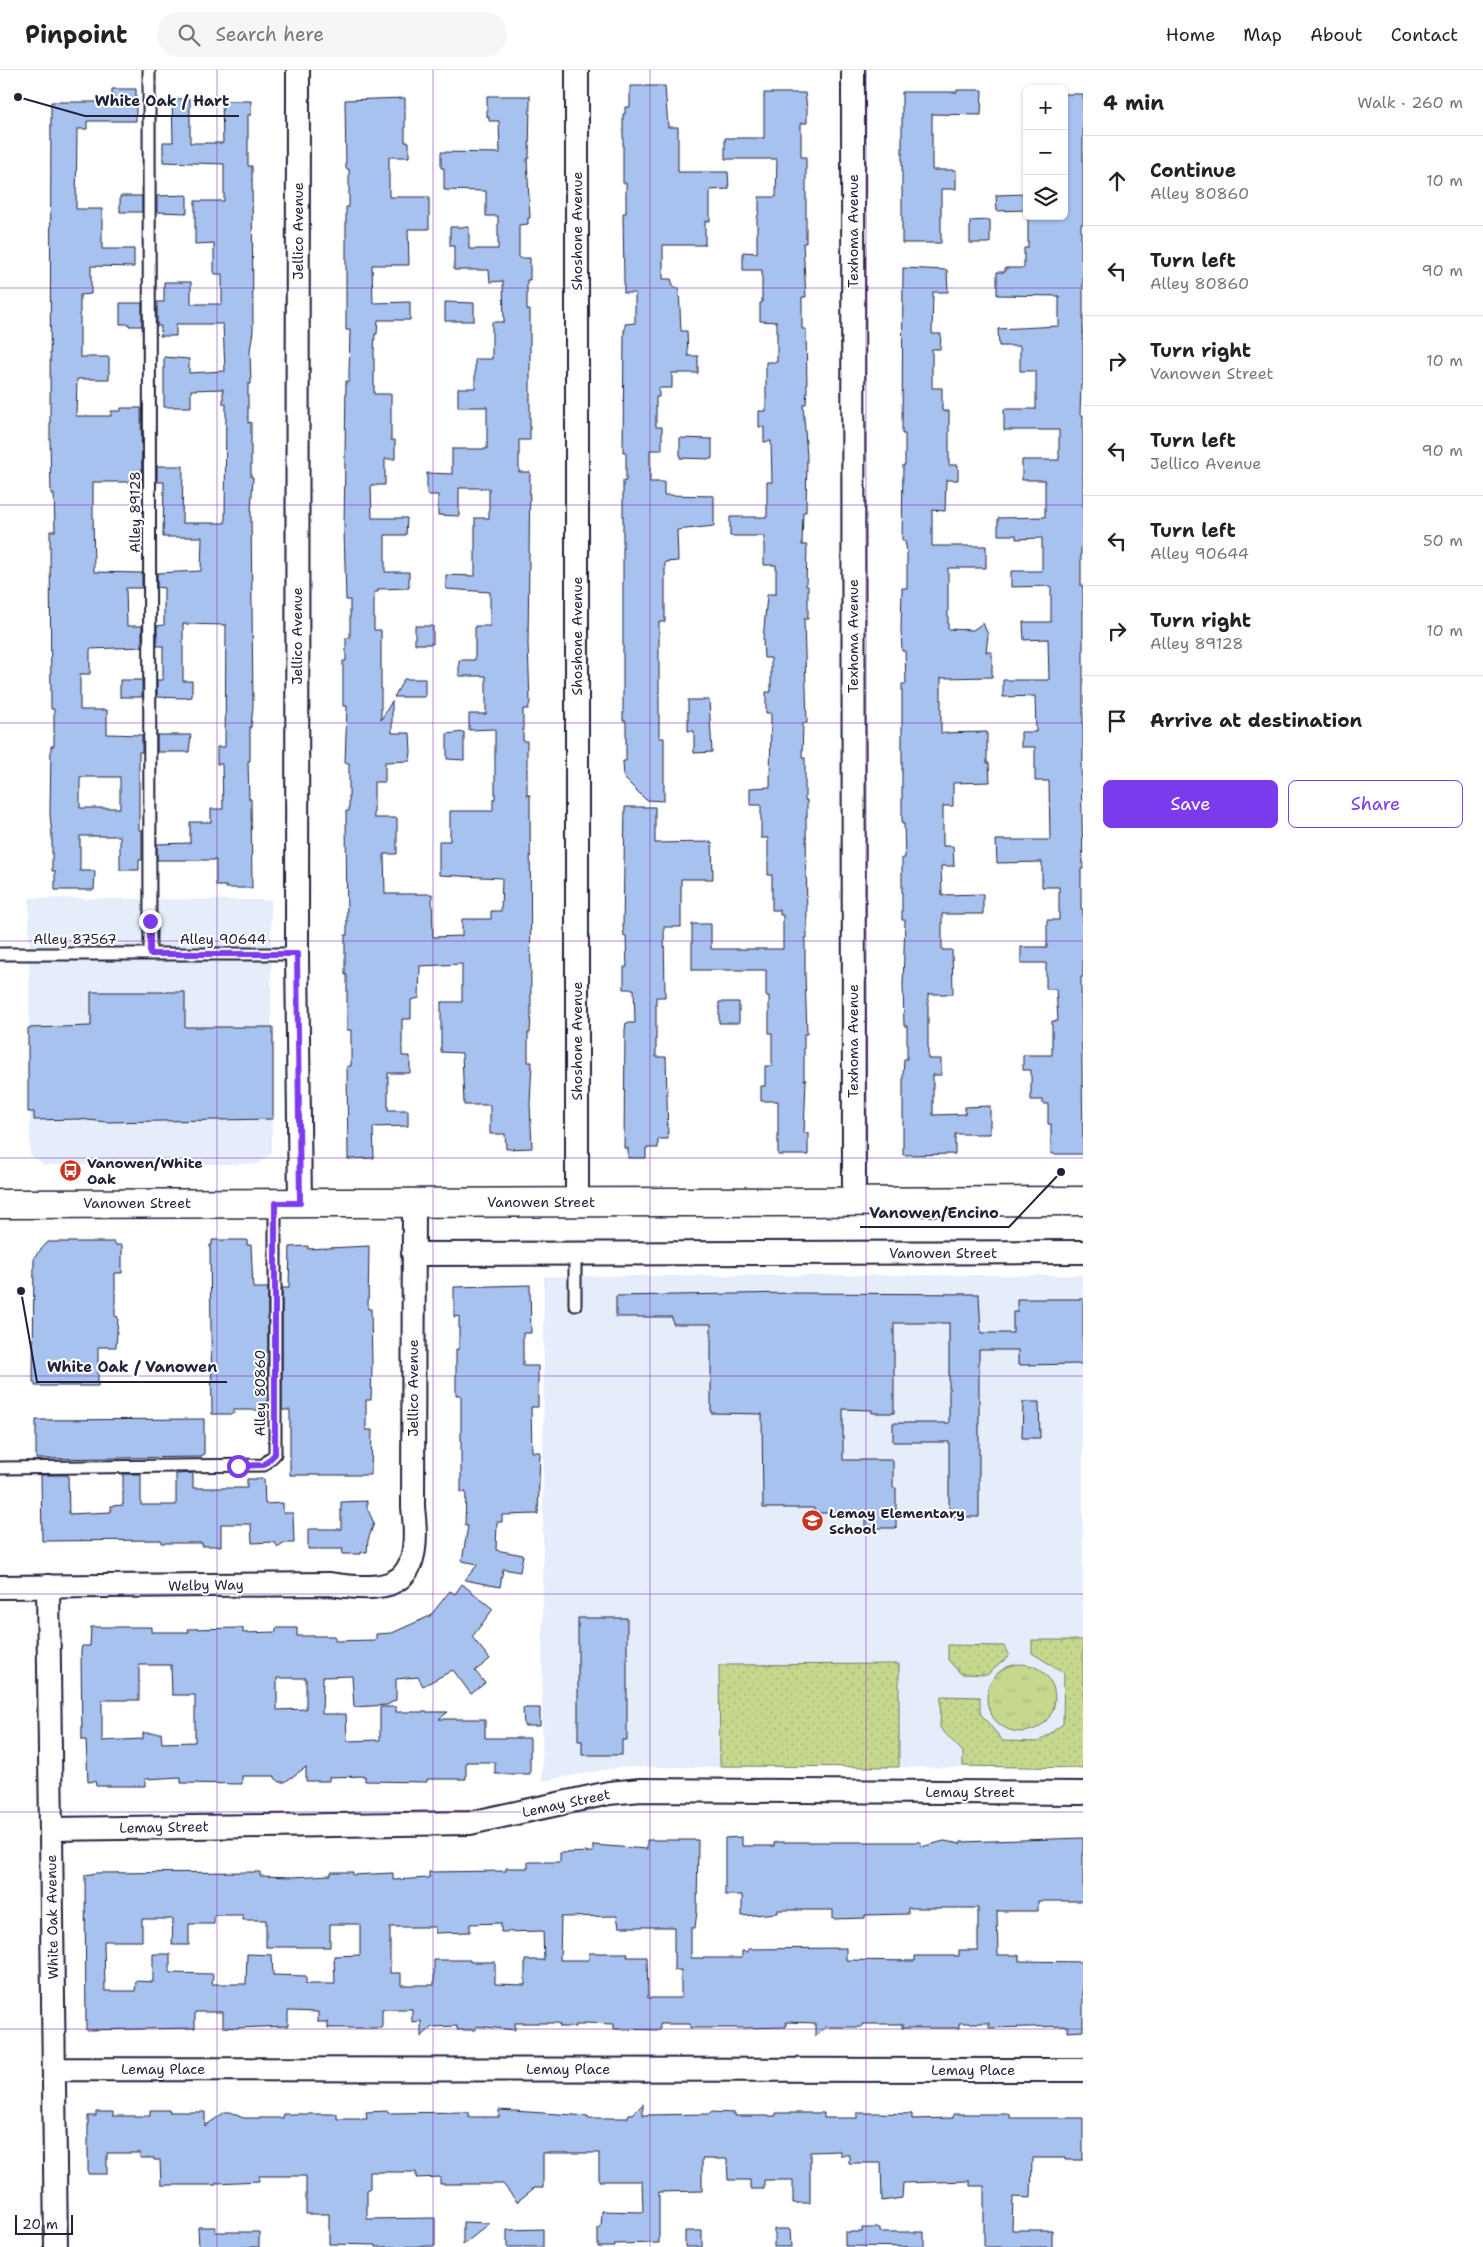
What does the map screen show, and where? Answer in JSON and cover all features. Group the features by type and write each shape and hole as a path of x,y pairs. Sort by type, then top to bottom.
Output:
{"main road":[{"name":"Vanowen Street","path":"0,1204 1083,1201"}],"street":[{"name":"Jellico Avenue","path":"287,1203 297,954 298,70"},
{"name":"Shoshone Avenue","path":"577,70 577,1202"},
{"name":"Texhoma Avenue","path":"853,70 854,1201"},
{"name":"Jellico Avenue","path":"406,1572 415,1553 413,1507 414,1202"},
{"name":"Vanowen Street","path":"413,1254 1083,1252"},
{"name":"Welby Way","path":"0,1586 330,1584 355,1588 378,1588 396,1582 406,1572"},
{"name":"White Oak Avenue","path":"48,1586 56,2247"},
{"name":"Lemay Street","path":"51,1828 470,1824 609,1794 641,1790 1083,1793"},
{"name":"Lemay Place","path":"54,2069 1083,2070"}],"lane":[{"name":"Alley 89128","path":"150,70 150,954"},
{"name":"Alley 87567","path":"0,954 150,954"},
{"name":"Alley 90644","path":"150,954 297,954"},
{"name":"Alley 80860","path":"0,1468 264,1465 275,1454 287,1203"},
{"path":"575,1253 575,1306"}],"shaded area":[{"path":"29,898 271,900 272,1153 258,1164 44,1165 30,1154"},
{"name":"Lemay Elementary School","path":"1083,1275 1083,1768 621,1767 542,1781 544,1276"}],"green space":[{"path":"1032,1640 1083,1640 1083,1768 963,1766 963,1752 940,1728 941,1696 980,1697 980,1713 1003,1741 1038,1742 1063,1724 1064,1673 1032,1653"},
{"path":"948,1645 1004,1646 1009,1656 987,1675 961,1674 948,1660"},
{"path":"899,1664 899,1767 720,1766 719,1665"},
{"path":"1021,1664 1034,1667 1045,1674 1052,1685 1055,1698 1052,1711 1045,1722 1034,1729 1021,1732 1008,1729 997,1722 990,1711 987,1698 990,1685 997,1674 1008,1667"}],"building":[{"path":"630,86 665,86 668,127 678,127 678,172 728,172 729,189 710,190 710,221 705,221 705,245 663,245 663,279 671,279 674,288 679,288 681,331 687,331 688,356 698,356 698,373 672,373 672,388 659,388 659,397 656,397 656,427 662,427 662,450 650,450 650,482 664,482 664,495 714,496 714,526 677,530 678,561 665,562 665,622 659,622 659,738 664,738 664,801 646,800 624,778 623,761 626,761 626,721 623,721 623,481 626,481 626,452 623,452 624,330 625,324 635,323 635,293 624,293 623,213 626,213 626,183 623,183 623,114 625,114 625,107 630,107"},
{"path":"112,89 136,89 136,121 87,121 87,129 77,129 76,209 102,209 102,249 134,249 134,267 91,266 91,294 80,295 80,357 109,357 109,379 77,379 76,416 111,416 111,411 121,411 121,408 141,408 142,482 93,482 93,513 94,572 142,573 142,588 126,588 127,626 142,626 142,647 90,649 90,674 80,674 80,710 107,710 107,734 142,735 142,752 139,752 139,830 142,830 142,860 139,860 139,870 120,870 120,836 80,836 80,871 95,871 94,890 55,890 55,871 52,871 50,814 51,746 54,746 54,709 51,709 50,531 55,531 54,494 51,494 50,438 51,102 97,102 97,99 112,99","holes":["80,777 120,777 120,808 80,808"]},
{"path":"957,90 982,90 981,115 932,114 932,170 956,170 956,189 941,189 941,243 902,243 902,92 957,92"},
{"path":"764,93 805,93 807,108 807,123 801,123 801,157 806,157 806,243 803,243 806,297 802,297 802,329 806,329 807,389 806,404 803,404 807,457 806,512 803,512 802,545 807,545 806,586 808,586 808,619 804,619 807,723 803,723 802,758 805,758 805,800 807,800 807,938 805,938 805,974 807,1034 804,1034 804,1080 806,1080 804,1133 808,1133 808,1155 778,1155 778,1101 761,1101 761,1086 765,1086 765,1066 772,1066 772,1033 769,1033 769,996 766,996 766,970 692,970 692,924 711,924 711,949 783,949 783,915 780,915 780,910 772,910 772,875 768,875 768,838 761,838 761,805 750,805 750,788 770,787 771,713 766,713 766,692 771,692 771,658 764,658 763,639 767,596 768,594 776,594 776,565 764,565 764,536 730,536 730,517 767,517 767,482 772,482 771,441 764,442 764,427 759,427 759,411 766,411 766,362 777,362 777,322 760,321 762,270 743,270 743,252 757,253 759,197 776,197 777,159 725,159 725,138 764,138"},
{"path":"1068,94 1083,94 1083,224 1081,224 1081,260 1083,260 1083,385 1081,385 1080,415 1083,415 1083,547 1081,547 1081,586 1083,586 1083,762 1081,762 1083,869 1081,869 1081,909 1083,909 1083,977 1081,977 1083,1154 1051,1154 1051,1124 1048,1124 1048,1104 1043,1104 1043,1100 1031,1100 1031,1070 1023,1070 1023,1055 1052,1055 1052,1021 1058,1021 1056,989 1046,989 1046,963 1021,963 1021,947 1047,947 1047,920 1059,920 1059,887 1042,887 1042,862 997,863 996,840 1050,840 1049,781 1035,781 1035,747 1021,747 1021,732 1036,732 1035,696 1003,697 1003,680 1049,680 1048,639 1024,640 1023,622 1051,622 1051,586 1011,587 1011,571 1042,571 1042,538 1016,539 1016,535 998,535 998,518 1045,517 1045,480 1022,480 1022,460 1059,460 1059,430 1004,430 1004,409 1036,409 1036,371 1020,371 1020,346 999,346 998,329 1059,326 1059,296 997,295 997,272 1005,272 1005,268 1024,268 1024,248 1028,248 1028,220 1068,220"},
{"path":"487,96 530,96 529,158 527,159 530,218 528,218 528,224 519,225 519,258 530,258 530,280 527,280 527,310 530,310 530,440 519,440 519,472 530,472 528,644 530,702 528,709 523,709 523,741 527,741 527,795 530,795 531,1013 530,1033 528,1033 528,1062 532,1062 530,1104 532,1148 506,1149 505,1134 490,1134 490,1105 464,1105 462,1053 441,1052 441,1002 462,1002 462,964 420,966 419,998 411,1000 411,1019 402,1019 402,1056 410,1056 410,1073 388,1073 388,1110 408,1110 408,1126 373,1127 374,1158 348,1159 347,1066 351,1066 351,1030 347,1030 345,935 347,935 346,811 349,811 349,763 345,763 347,706 343,706 343,661 346,661 346,638 350,638 350,600 346,600 344,530 346,381 349,381 350,330 346,330 346,207 349,207 349,169 346,169 345,100 405,98 405,142 409,142 409,157 389,157 389,197 429,197 429,229 408,229 409,265 372,265 373,303 410,302 410,320 378,320 374,351 374,394 391,394 391,440 395,440 395,459 385,459 385,485 371,485 372,518 407,518 406,535 385,535 385,572 409,572 409,588 378,589 378,592 374,592 374,630 381,630 381,720 392,701 392,733 410,733 411,752 410,761 385,762 385,782 374,782 374,818 397,818 397,854 384,854 385,894 432,894 433,937 462,936 462,919 491,919 491,911 501,911 502,878 439,875 439,841 450,841 450,811 493,811 493,799 495,799 495,729 469,730 469,714 486,714 486,676 459,676 459,660 475,660 475,626 490,626 490,592 446,589 446,575 475,576 475,518 489,518 489,488 459,488 459,516 438,515 438,495 427,495 427,473 452,474 452,449 487,449 487,407 458,407 458,388 475,388 475,359 492,359 492,322 504,322 503,281 490,282 489,270 454,270 454,246 450,246 450,227 469,227 469,249 498,249 498,216 486,216 486,191 444,190 444,168 441,168 441,152 500,153 499,121 489,121 489,117 487,117"},
{"path":"172,99 190,99 190,143 223,143 222,101 251,101 251,115 248,115 248,166 252,166 253,331 250,351 251,384 248,384 248,423 251,422 251,477 253,477 251,512 253,706 250,727 250,761 248,761 249,799 251,799 252,888 216,886 216,860 157,860 157,844 190,843 190,822 211,822 211,809 223,809 222,764 217,764 217,747 225,747 226,625 183,624 183,681 192,681 192,697 157,697 157,680 163,680 163,646 157,646 157,626 164,625 164,588 157,587 157,573 201,571 202,537 163,537 164,482 157,482 157,466 183,466 182,523 225,523 226,404 223,404 223,389 191,390 191,407 164,407 164,357 189,359 189,373 225,371 223,324 176,324 176,336 160,336 161,326 157,326 157,302 164,302 164,282 191,282 191,304 222,304 222,274 214,274 214,243 195,244 195,201 224,201 224,164 163,162 163,142 173,142"},
{"path":"1023,194 1023,210 997,211 996,195"},
{"path":"187,195 187,213 157,212 157,196"},
{"path":"120,196 142,196 142,212 120,212"},
{"path":"990,220 990,243 970,243 970,221"},
{"path":"903,268 947,270 948,292 933,292 932,334 941,334 940,349 932,349 932,388 942,388 942,411 949,411 949,465 958,465 958,480 946,480 945,511 932,510 932,546 986,546 986,568 948,568 948,629 973,630 983,623 988,635 986,652 992,652 992,677 941,678 941,733 987,732 987,763 989,763 990,782 953,783 953,806 943,806 943,846 953,846 954,866 941,866 942,895 983,894 983,914 942,914 942,950 952,950 953,994 928,994 928,1059 941,1059 941,1075 933,1075 933,1115 965,1114 965,1107 990,1106 990,1134 955,1134 955,1154 903,1155 903,1076 904,1059 907,1059 907,1026 904,1026 903,985 905,920 902,920 902,858 905,858 904,824 902,824 902,684 906,684 905,651 902,651 901,629 902,588 907,588 907,552 905,541 902,541 903,465 905,465 905,434 902,434"},
{"path":"445,302 474,303 474,321 445,321"},
{"path":"120,303 142,303 142,326 120,324"},
{"path":"680,438 712,439 712,459 680,458"},
{"path":"415,626 433,626 433,644 415,644"},
{"path":"404,679 425,679 425,697 394,697"},
{"path":"120,680 142,680 142,697 120,697"},
{"path":"688,700 709,700 712,752 694,753 694,731 688,731"},
{"path":"464,732 464,760 447,759 447,734"},
{"path":"157,735 191,735 189,752 157,752"},
{"path":"625,807 655,807 655,843 712,842 713,879 681,879 681,927 664,927 665,997 656,997 656,1057 666,1057 668,1139 658,1139 658,1148 646,1148 646,1158 628,1158 628,1148 624,1148 625,1030 626,1023 635,1023 634,989 624,989 624,967 627,967 626,936 624,936 623,926"},
{"path":"91,992 185,992 185,1027 273,1027 273,1119 106,1122 79,1119 34,1120 34,1112 28,1112 28,1028 91,1026"},
{"path":"719,1002 739,1002 739,1023 719,1023"},
{"path":"212,1240 247,1240 247,1245 251,1245 253,1288 268,1288 268,1410 234,1410 234,1414 212,1414 210,1245 212,1245"},
{"path":"48,1242 115,1242 115,1245 122,1245 122,1273 115,1273 115,1316 118,1317 116,1347 98,1347 98,1386 35,1386 35,1382 33,1382 34,1257"},
{"path":"308,1246 308,1249 369,1246 368,1309 371,1309 372,1365 371,1400 366,1400 366,1430 372,1430 371,1475 290,1475 290,1410 282,1410 282,1288 289,1288 290,1247"},
{"path":"530,1285 531,1333 523,1333 523,1366 538,1366 538,1407 531,1407 532,1452 540,1452 538,1514 502,1515 502,1522 497,1522 496,1550 523,1555 520,1572 503,1569 500,1587 465,1580 478,1564 462,1561 468,1526 465,1526 466,1492 461,1492 461,1395 456,1395 456,1349 459,1349 459,1316 454,1317 454,1287"},
{"path":"794,1293 979,1294 981,1333 1013,1333 1013,1312 1017,1312 1017,1299 1083,1299 1083,1364 1018,1365 1018,1350 979,1350 979,1517 949,1517 949,1442 893,1442 893,1423 949,1423 949,1323 894,1323 894,1413 872,1413 872,1410 843,1409 843,1460 893,1460 893,1488 896,1488 896,1528 865,1528 865,1513 814,1513 814,1508 763,1508 762,1414 711,1413 711,1324 673,1324 672,1317 616,1317 616,1296"},
{"path":"1023,1402 1039,1402 1040,1438 1022,1438"},
{"path":"204,1419 204,1455 201,1455 201,1457 36,1459 36,1420"},
{"path":"193,1473 193,1488 247,1488 247,1479 264,1479 265,1504 283,1503 283,1513 293,1513 294,1543 283,1543 278,1547 274,1542 252,1543 251,1524 221,1524 221,1546 202,1546 202,1543 161,1543 161,1540 42,1541 41,1475 68,1475 69,1514 111,1512 111,1506 123,1505 123,1474 141,1474 141,1505 176,1505 176,1474"},
{"path":"367,1501 367,1508 374,1523 368,1540 367,1552 361,1552 361,1554 342,1554 343,1549 308,1549 308,1529 341,1529 341,1502"},
{"path":"462,1584 493,1609 472,1637 490,1659 475,1671 485,1683 471,1694 453,1670 423,1686 418,1677 396,1679 396,1700 387,1705 354,1707 352,1676 323,1677 322,1714 346,1714 347,1741 380,1740 380,1707 396,1707 396,1712 448,1712 439,1719 485,1719 485,1738 530,1738 530,1774 495,1774 495,1762 466,1762 466,1779 427,1779 427,1782 365,1781 365,1776 329,1777 329,1781 306,1781 306,1767 285,1782 280,1782 275,1776 242,1776 242,1784 181,1783 181,1777 145,1779 145,1786 96,1786 95,1781 88,1782 86,1740 82,1740 81,1651 82,1646 90,1646 91,1627 151,1627 151,1632 189,1632 188,1629 243,1628 243,1633 276,1632 276,1628 297,1628 297,1636 335,1636 335,1641 376,1640 376,1634 392,1633 430,1616 450,1591 455,1594","holes":["139,1665 171,1665 172,1695 195,1695 195,1742 162,1743 161,1733 143,1733 143,1739 102,1741 102,1700 139,1700","277,1678 306,1678 306,1709 277,1710"]},
{"path":"578,1618 627,1618 627,1740 622,1740 622,1755 582,1755 582,1741 578,1741"},
{"path":"523,1708 540,1708 540,1726 524,1726"},
{"path":"742,1837 742,1846 774,1846 774,1843 777,1842 921,1842 921,1847 944,1841 961,1844 961,1842 1083,1838 1083,1901 1038,1901 1038,1911 997,1911 998,1955 1019,1955 1019,1961 1083,1962 1083,2031 1068,2032 1068,2026 989,2028 989,2023 959,2023 959,2028 902,2028 902,2024 862,2024 862,2027 826,2027 815,2036 815,2023 786,2022 786,2027 742,2028 690,2028 690,2024 660,2024 660,2030 614,2029 614,2024 583,2023 583,2025 575,2025 575,2027 560,2027 557,2023 515,2023 515,2030 476,2026 476,2030 457,2030 457,2026 432,2027 421,2037 421,2021 412,2022 412,2009 382,2009 382,2028 328,2028 328,2022 318,2022 318,2012 288,2011 288,2026 223,2027 223,2012 195,2012 195,2028 86,2030 85,1875 96,1873 260,1872 260,1876 292,1877 331,1875 331,1872 353,1872 353,1875 393,1873 393,1880 429,1878 429,1872 506,1871 506,1868 528,1868 528,1862 560,1862 560,1853 593,1852 593,1845 647,1849 647,1840 698,1840 697,1911 695,1928 691,1928 691,1958 742,1958 742,1951 748,1952 748,1949 846,1948 846,1960 915,1961 915,1956 959,1956 959,1950 978,1950 978,1908 908,1908 908,1914 865,1915 865,1918 833,1919 833,1910 778,1910 778,1913 742,1916 742,1895 725,1895 725,1838","holes":["214,1915 243,1915 243,1920 266,1920 266,1947 330,1947 330,1924 360,1924 360,1955 334,1956 335,1984 306,1984 306,1976 273,1975 272,1955 247,1954 246,1984 212,1984 213,1974 170,1973 170,1954 153,1954 153,1982 136,1981 135,1991 105,1991 104,1941 142,1941 142,1919 173,1919 172,1945 189,1945 189,1924 214,1924","617,1916 619,1927 674,1927 674,1970 681,1970 681,1998 648,1998 647,1957 627,1957 628,1953 589,1953 589,1960 560,1960 561,1917","501,1923 501,1932 543,1931 544,1960 525,1960 525,1985 495,1984 495,1962 434,1960 434,1985 401,1985 401,1973 390,1973 390,1927 435,1927 435,1933 470,1932 470,1924"]},
{"path":"643,2104 643,2115 710,2114 710,2112 735,2113 735,2116 776,2116 776,2113 824,2113 824,2118 857,2118 857,2113 877,2113 912,2114 912,2119 953,2118 953,2114 1010,2114 1010,2118 1083,2118 1083,2160 1032,2158 1031,2198 1013,2197 1012,2230 1052,2230 1052,2247 984,2247 984,2186 970,2186 970,2181 903,2183 902,2198 882,2201 881,2163 849,2163 849,2155 840,2155 840,2151 810,2152 810,2203 793,2203 793,2180 764,2180 764,2189 750,2189 750,2180 728,2180 727,2159 702,2159 702,2191 659,2192 659,2243 615,2244 615,2247 598,2247 598,2228 601,2228 602,2211 643,2212 642,2181 599,2181 599,2153 543,2153 543,2188 534,2188 517,2202 503,2184 440,2184 440,2177 416,2178 416,2172 370,2172 370,2188 367,2190 367,2219 435,2218 435,2246 376,2247 376,2245 329,2244 329,2214 306,2214 306,2176 259,2176 259,2181 216,2183 216,2185 161,2185 160,2160 140,2158 140,2153 107,2153 107,2174 88,2174 88,2116 96,2116 96,2112 113,2112 113,2116 150,2116 150,2110 205,2112 205,2126 225,2112 230,2112 243,2118 283,2118 283,2114 337,2114 337,2119 367,2119 366,2112 469,2112 469,2117 499,2117 499,2110 588,2116 588,2118 628,2118 629,2114 633,2114"},
{"path":"463,2222 490,2223 463,2245"},
{"path":"198,2227 215,2227 215,2232 259,2232 259,2247 199,2247"},
{"path":"862,2228 880,2228 880,2232 924,2232 924,2247 845,2246 845,2232 862,2232"},
{"path":"543,2229 543,2247 507,2247 507,2230"},
{"path":"774,2229 790,2229 791,2247 774,2247"},
{"path":"685,2231 702,2231 702,2247 685,2247"}],"place":[{"name":"White Oak / Hart","path":"18,97"},
{"name":"Vanowen/White Oak","path":"71,1171"},
{"name":"Vanowen/Encino","path":"1061,1172"},
{"name":"White Oak / Vanowen","path":"21,1291"},
{"name":"Lemay Elementary School","path":"813,1521"}],"route":[{"path":"150,921 150,954 297,954 300,1203 275,1203 275,1454 264,1465 238,1466"}]}
